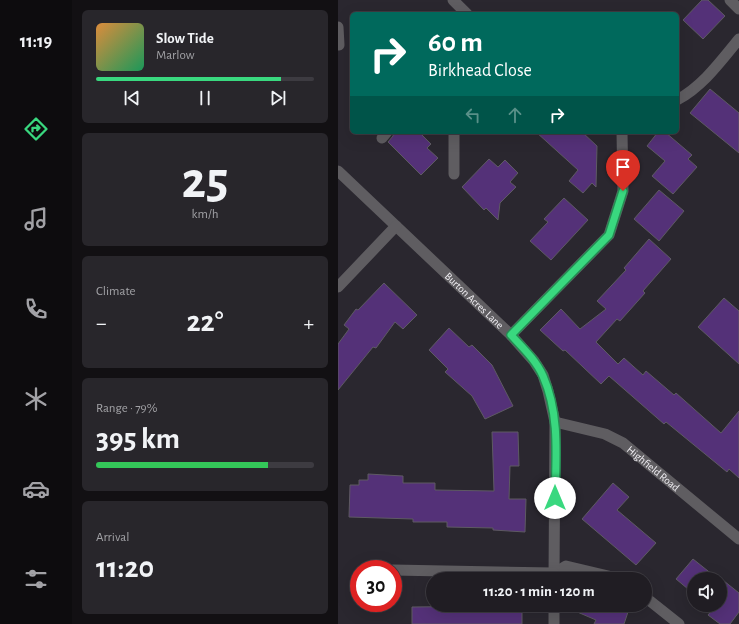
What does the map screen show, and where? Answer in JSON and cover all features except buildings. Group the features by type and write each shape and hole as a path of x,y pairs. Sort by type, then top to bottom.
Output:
{"street":[{"path":"453,0 465,12"},
{"path":"730,0 739,9"},
{"path":"338,27 339,46"},
{"path":"679,99 699,85 739,39"},
{"path":"454,134 454,174"},
{"path":"511,335 609,235 623,191 622,134"},
{"name":"Burton Acres Lane","path":"338,171 511,335 534,361 543,375 555,422 554,572"},
{"path":"338,287 396,226"},
{"name":"Highfield Road","path":"555,422 605,434 623,443 739,539"},
{"path":"559,572 566,566 591,572"},
{"path":"402,570 447,572"},
{"path":"652,603 679,624"},
{"path":"554,612 554,624"}],"route":[{"path":"555,498 555,422 548,391 543,375 534,361 511,335 609,235 623,191"}]}
